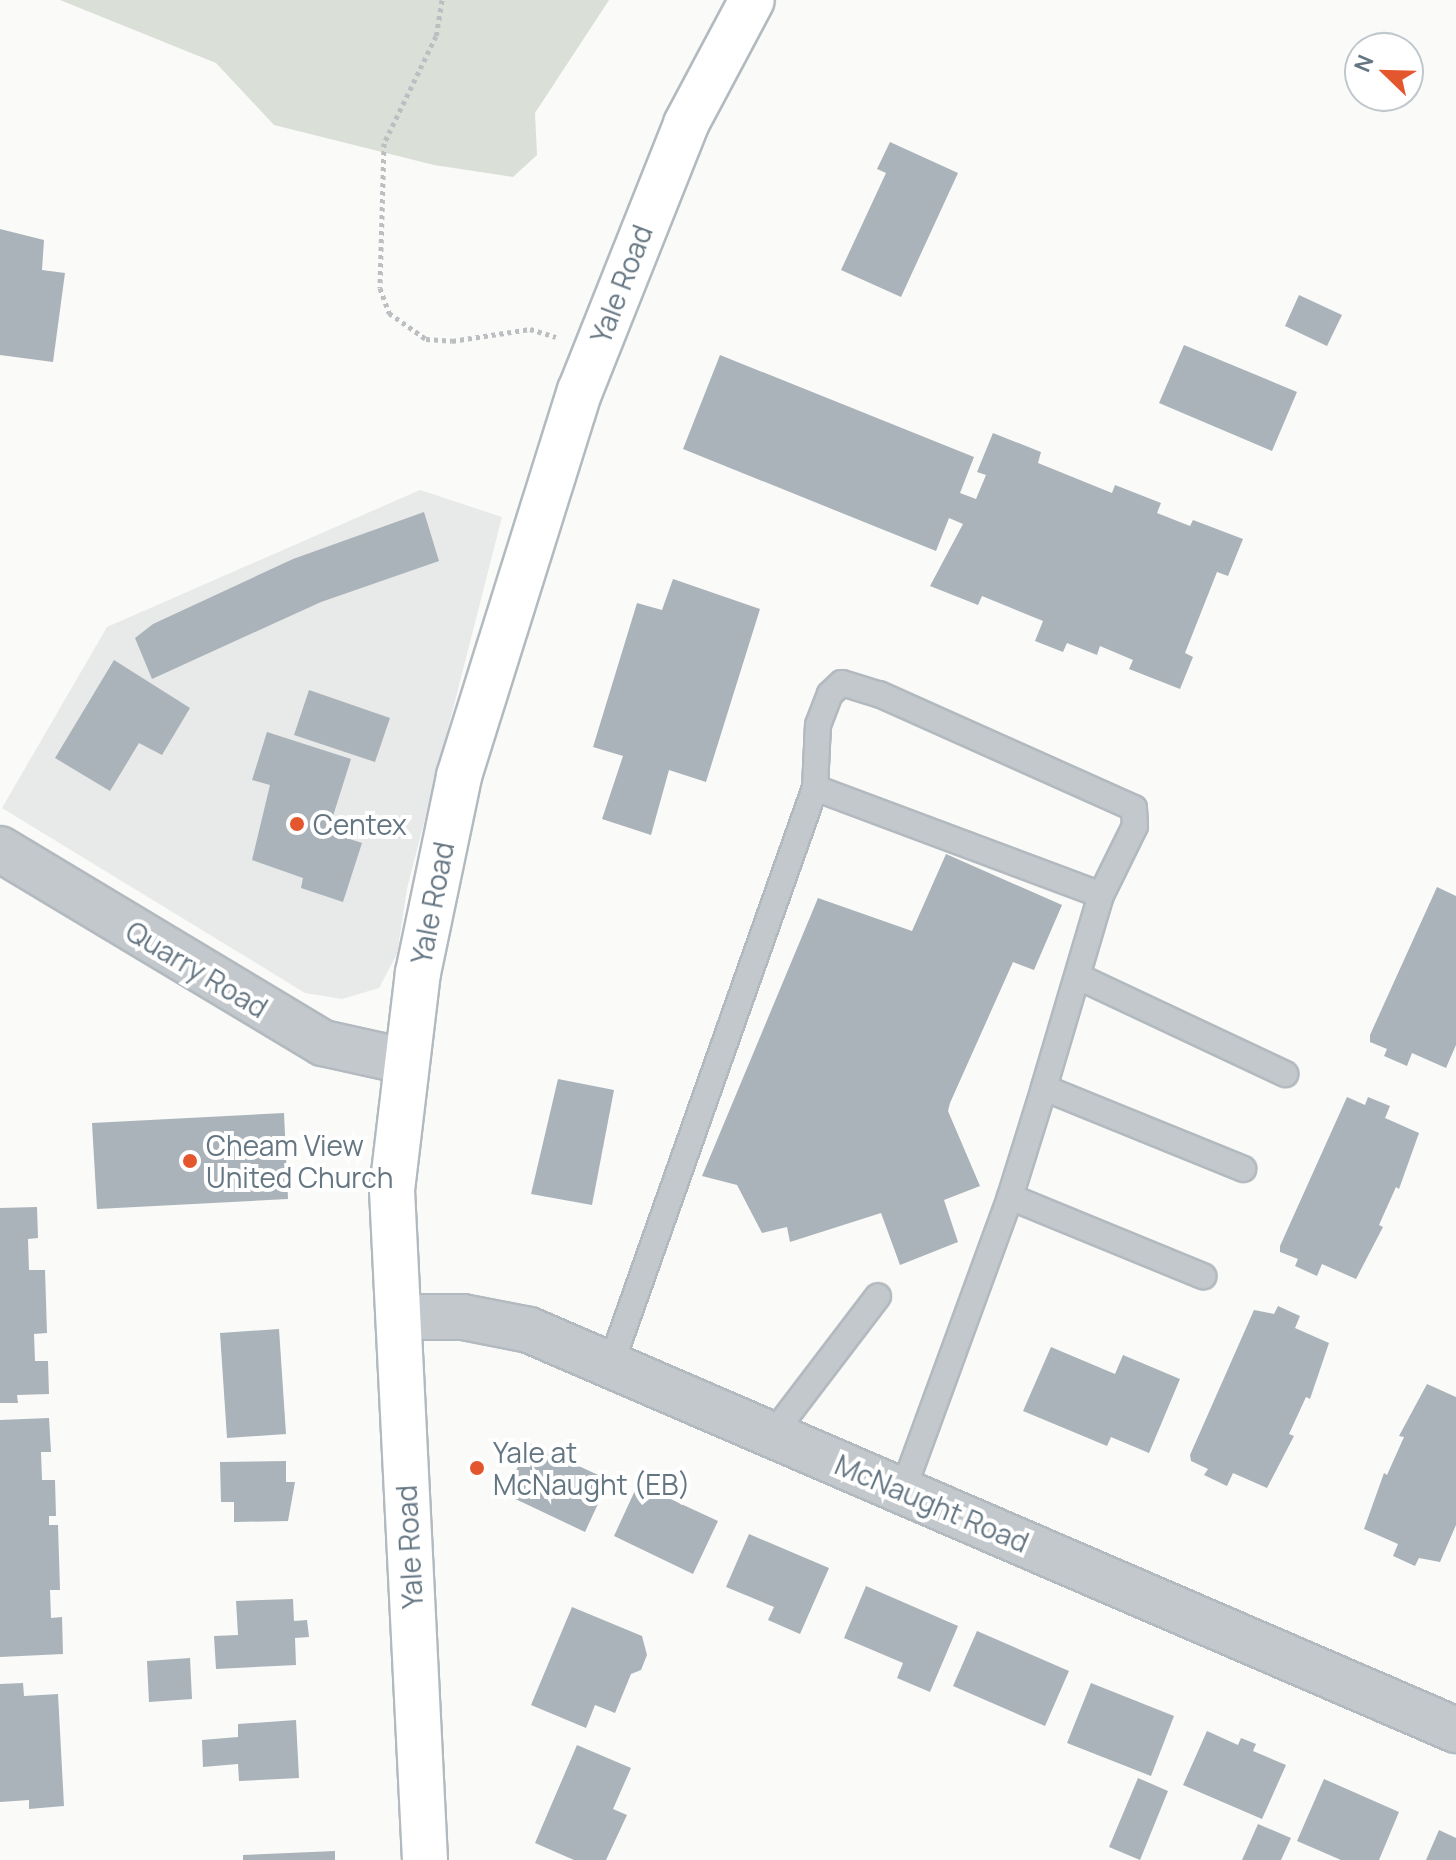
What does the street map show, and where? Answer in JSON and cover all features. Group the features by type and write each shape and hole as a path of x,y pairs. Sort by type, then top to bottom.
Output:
{"main road":[{"name":"Yale Road","path":"425,1860 392,1190 404,1061 437,870 459,776 543,498 595,349 686,124 752,0"}],"street":[{"name":"Quarry Road","path":"0,849 323,1043 404,1061"},
{"name":"McNaught Road","path":"398,1317 463,1317 529,1330 1456,1730"}],"lane":[{"path":"611,1364 815,788 818,725 830,694 842,683 879,694 1134,808 1135,826 1101,895 1079,977 1010,1197 903,1490"},
{"path":"815,788 1101,895"},
{"path":"0,849 0,880"},
{"path":"1079,977 1285,1074"},
{"path":"1044,1088 1243,1169"},
{"path":"1010,1197 1203,1276"},
{"path":"773,1434 878,1296"}],"path":[{"path":"442,0 436,36 384,143 380,288 389,313 426,339 452,341 530,329 595,349"}],"shaded area":[{"path":"60,0 609,0 535,113 537,155 513,177 434,165 274,125 216,63"},
{"path":"420,490 502,517 407,889 397,954 379,988 342,999 305,993 2,808 107,627"}],"building":[{"path":"890,142 958,173 901,297 841,270 886,173 877,169"},
{"path":"0,229 44,240 42,270 65,273 53,362 0,355"},
{"path":"1299,295 1342,315 1327,346 1285,326"},
{"path":"1184,345 1297,392 1272,451 1159,403"},
{"path":"720,355 974,457 960,493 976,499 986,475 977,472 993,433 1041,452 1038,463 1112,493 1115,485 1161,503 1157,513 1190,526 1193,520 1243,539 1228,576 1217,572 1185,653 1193,657 1180,689 1129,669 1133,660 1100,646 1097,655 1067,643 1063,652 1035,641 1043,621 982,596 978,605 930,586 963,524 949,518 936,551 683,449"},
{"path":"424,512 439,561 321,602 152,679 135,638 153,624 293,559"},
{"path":"673,579 760,609 706,782 669,770 651,835 602,819 623,756 593,747 637,603 662,610"},
{"path":"114,660 190,708 162,755 139,743 110,791 55,758"},
{"path":"309,690 390,718 375,762 294,735"},
{"name":"Centex","path":"267,732 351,759 328,832 362,843 343,902 301,888 303,878 252,860 270,785 252,780"},
{"path":"946,854 1062,905 1034,970 1013,962 950,1103 948,1111 980,1186 944,1200 958,1242 900,1265 881,1213 790,1242 787,1227 762,1233 737,1185 702,1176 818,898 912,931"},
{"path":"1437,887 1456,896 1456,1045 1446,1068 1412,1053 1407,1066 1384,1056 1387,1049 1370,1042 1370,1035"},
{"path":"558,1079 614,1090 592,1205 531,1194"},
{"path":"1347,1097 1365,1105 1368,1097 1390,1106 1385,1118 1419,1133 1399,1189 1396,1187 1379,1225 1383,1227 1356,1279 1322,1264 1317,1276 1295,1266 1298,1259 1280,1252"},
{"name":"Cheam View United Church","path":"284,1113 288,1199 97,1209 92,1123"},
{"path":"37,1207 38,1238 28,1239 29,1270 45,1270 47,1333 34,1334 35,1361 48,1361 49,1394 17,1395 18,1403 0,1403 0,1208"},
{"path":"1278,1306 1300,1316 1295,1328 1329,1343 1310,1399 1306,1397 1289,1434 1294,1436 1267,1488 1233,1473 1227,1486 1204,1475 1208,1469 1191,1461 1190,1455 1254,1310 1274,1314"},
{"path":"279,1329 286,1434 227,1438 220,1333"},
{"path":"1051,1347 1115,1374 1123,1355 1180,1379 1149,1453 1111,1437 1107,1446 1023,1411"},
{"path":"1427,1384 1456,1397 1456,1525 1440,1562 1419,1558 1415,1566 1393,1556 1398,1544 1364,1529 1384,1473 1387,1475 1404,1437 1399,1436"},
{"path":"49,1418 51,1452 41,1452 42,1480 55,1480 56,1516 49,1516 49,1525 58,1525 60,1590 50,1590 51,1618 62,1617 63,1654 0,1657 0,1420"},
{"path":"529,1443 609,1480 585,1532 505,1494"},
{"path":"286,1461 286,1482 295,1482 288,1521 234,1522 234,1502 221,1502 220,1462"},
{"path":"638,1484 718,1521 693,1574 614,1536"},
{"path":"749,1534 829,1568 800,1634 768,1620 774,1607 726,1587"},
{"path":"866,1586 958,1626 930,1692 897,1678 903,1663 844,1638"},
{"path":"293,1599 294,1621 307,1620 309,1637 295,1638 296,1665 216,1669 214,1636 238,1635 236,1601"},
{"path":"572,1607 642,1636 647,1655 641,1670 631,1674 615,1713 595,1705 586,1728 531,1705"},
{"path":"977,1631 1069,1671 1045,1726 953,1686"},
{"path":"190,1658 192,1699 149,1702 147,1661"},
{"path":"23,1683 24,1696 58,1694 64,1806 29,1809 29,1800 0,1802 0,1684"},
{"path":"1091,1683 1174,1716 1151,1776 1067,1743"},
{"path":"296,1720 299,1778 239,1781 238,1764 203,1767 202,1740 238,1737 238,1724"},
{"path":"1207,1731 1238,1745 1241,1738 1256,1744 1253,1751 1286,1765 1262,1819 1183,1785"},
{"path":"577,1745 631,1768 613,1809 627,1815 606,1860 574,1860 535,1843"},
{"path":"1138,1778 1168,1791 1140,1860 1109,1847"},
{"path":"1324,1779 1399,1812 1379,1860 1341,1860 1297,1841"},
{"path":"1258,1824 1291,1838 1281,1860 1242,1860"},
{"path":"1439,1830 1456,1838 1456,1860 1426,1860"},
{"path":"335,1851 335,1860 243,1860 243,1855"}],"place":[{"name":"Centex","path":"297,824"},
{"name":"Cheam View United Church","path":"190,1161"},
{"name":"Yale at McNaught (EB)","path":"477,1468"}]}
